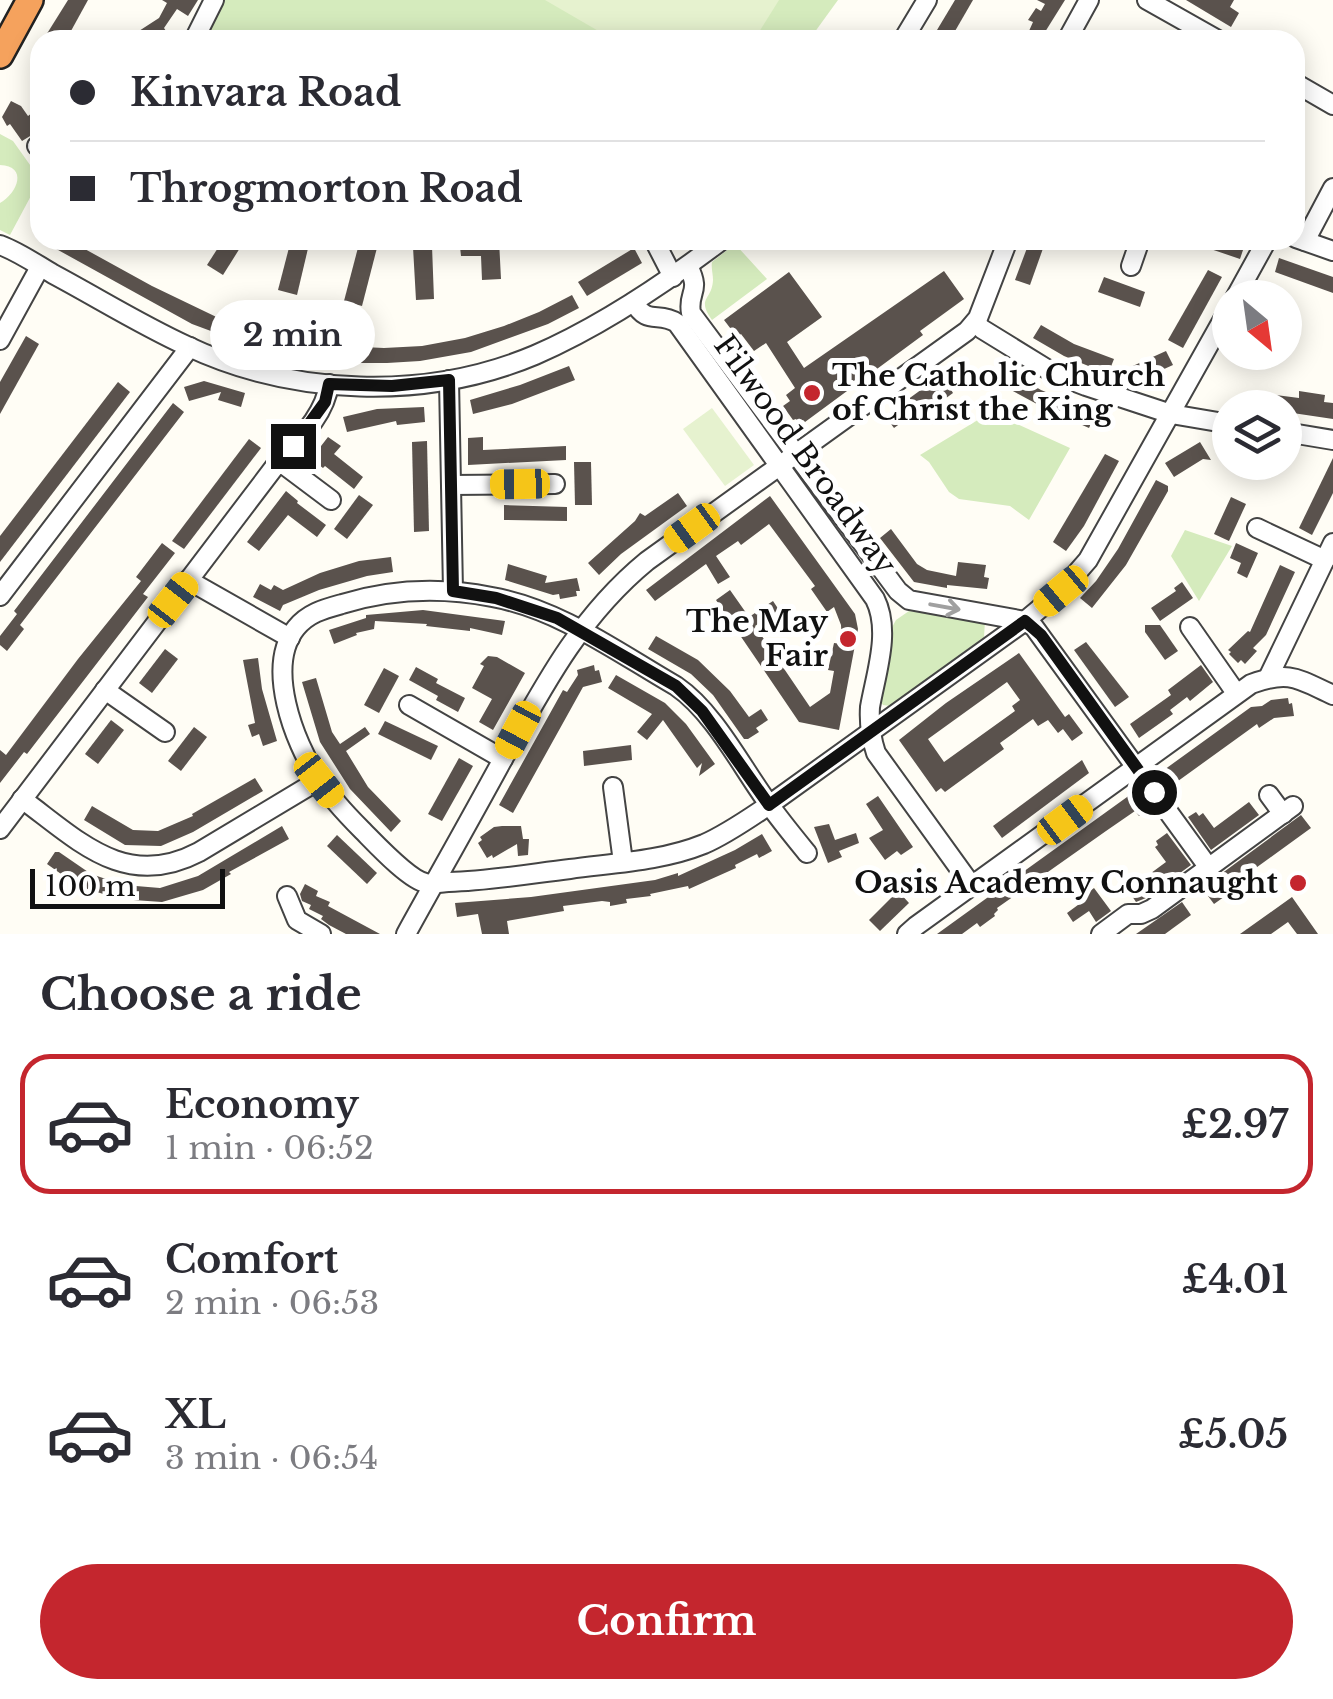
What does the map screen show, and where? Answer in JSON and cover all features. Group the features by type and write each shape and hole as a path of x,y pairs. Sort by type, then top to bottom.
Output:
{"highway":[{"path":"0,55 30,0"}],"street":[{"path":"199,30 214,0"},
{"path":"909,30 927,0"},
{"path":"1073,30 1089,0"},
{"path":"1147,0 1200,30"},
{"path":"1305,90 1333,105"},
{"path":"1305,231 1333,188"},
{"path":"1305,241 1333,251"},
{"path":"0,245 190,348 258,371 329,384 392,386 449,380 533,356 634,302 708,250"},
{"path":"662,250 680,271"},
{"path":"406,934 534,702 579,630 615,589 647,561 967,332 976,322 1004,250"},
{"path":"1131,266 1137,250"},
{"path":"1245,280 1261,250"},
{"path":"0,340 40,266"},
{"name":"Filwood Broadway","path":"680,271 695,280 691,313 903,596 1025,621"},
{"name":"Filwood Broadway","path":"634,302 648,318 677,323 879,606 882,631 870,707 871,732"},
{"path":"976,322 1055,374 1171,414 1212,421"},
{"path":"806,853 769,805 734,754 688,696 557,618 496,598 453,591 392,592 315,612 290,638 282,664 283,686 299,738 319,780 397,864 426,884 623,862 701,845 769,805 1061,591 1088,560 1212,340"},
{"path":"0,596 190,348"},
{"path":"449,380 453,591"},
{"path":"0,829 306,430 325,402 329,384"},
{"path":"1302,435 1333,440"},
{"path":"280,461 330,500"},
{"path":"451,485 554,484"},
{"path":"1256,528 1329,552 1268,678"},
{"path":"188,580 290,638"},
{"path":"1025,621 1041,635 1209,868"},
{"path":"1190,627 1236,693"},
{"path":"907,934 1236,693 1283,675 1333,695"},
{"path":"106,690 165,732"},
{"path":"408,706 503,759"},
{"path":"871,732 876,753 972,886"},
{"path":"22,799 100,856 128,864 156,865 185,860 319,780"},
{"path":"614,787 623,862"},
{"path":"1101,934 1124,907 1141,914 1150,910 1288,810 1269,796"},
{"path":"286,896 296,920 322,934"}],"green space":[{"path":"220,0 838,0 816,30 206,30"},
{"path":"545,0 779,0 760,30 597,30"},
{"path":"0,134 13,141 30,165 30,198 10,235 0,230 0,203 12,193 17,175 0,165"},
{"path":"727,250 740,250 767,279 712,320 705,303 712,287 712,262"},
{"path":"712,408 754,465 725,486 683,429"},
{"path":"991,412 1070,448 1029,520 1010,506 959,499 920,455"},
{"path":"1185,530 1232,546 1199,601 1171,556"},
{"path":"909,611 985,621 984,637 890,706 883,705 878,699 891,629"}],"building":[{"path":"68,0 88,0 72,30 49,30"},
{"path":"162,0 198,0 188,16 177,9 165,30 140,30 159,18 167,3"},
{"path":"955,0 973,0 956,30 937,30"},
{"path":"1037,0 1065,0 1046,30 1029,30 1033,22 1028,20 1036,8 1041,11 1045,4"},
{"path":"1186,0 1234,0 1230,7 1239,13 1231,27"},
{"path":"11,101 21,106 30,114 30,136 22,141 2,117"},
{"path":"58,250 87,250 231,324 321,345 422,346 504,326 572,295 579,308 548,324 471,352 387,363 345,363 257,348 192,324"},
{"path":"217,250 239,250 223,275 207,265"},
{"path":"288,250 308,250 297,295 278,290"},
{"path":"357,250 376,250 362,306 344,301"},
{"path":"413,250 432,250 434,299 416,300"},
{"path":"460,250 500,250 501,279 482,280 481,256 461,256"},
{"path":"631,250 635,250 642,263 587,296 578,282"},
{"path":"1026,250 1042,250 1030,285 1015,280"},
{"path":"1214,250 1243,250 1240,259"},
{"path":"1279,258 1333,277 1333,293 1302,280 1275,272"},
{"path":"1208,270 1222,277 1212,280 1212,295 1183,348 1168,340"},
{"path":"944,271 964,299 920,331 923,335 805,422 793,420 783,406 790,401 786,395 795,388 766,343 754,351 724,320 789,272 822,317 787,342 804,368"},
{"path":"1104,277 1145,292 1140,307 1098,292"},
{"path":"1041,325 1074,344 1114,359 1108,374 1033,338"},
{"path":"26,336 39,344 0,414 0,382"},
{"path":"1166,351 1173,365 1133,383 1126,369"},
{"path":"569,366 575,380 473,414 470,400"},
{"path":"1003,368 1041,390 1096,413 1089,428 996,382"},
{"path":"948,373 955,384 950,388 953,393 942,401 938,396 894,428 885,416"},
{"path":"204,381 245,393 241,407 218,400 221,392 189,401 184,387"},
{"path":"118,382 130,392 0,562 0,536"},
{"path":"1302,391 1325,395 1324,402 1333,403 1333,419 1302,414"},
{"path":"173,403 184,412 20,625 24,629 7,651 0,645 0,636 17,614 14,611"},
{"path":"424,407 425,422 397,425 396,421 347,432 343,417 377,409"},
{"path":"328,437 341,446 334,454 363,477 354,489 311,459"},
{"path":"483,437 483,450 566,446 566,460 468,465 468,438"},
{"path":"249,439 261,448 184,549 172,541"},
{"path":"427,441 429,531 414,532 412,442"},
{"path":"1200,442 1211,460 1203,459 1174,477 1165,463"},
{"path":"1105,454 1119,461 1066,551 1053,542"},
{"path":"1333,458 1333,493 1312,535 1299,528"},
{"path":"574,462 591,462 592,505 575,505"},
{"path":"1156,480 1168,486 1168,491 1126,565 1092,608 1080,598 1118,549"},
{"path":"286,491 326,525 317,537 288,515 259,551 247,542"},
{"path":"678,493 687,506 599,575 588,563 640,513 645,516"},
{"path":"359,495 373,505 347,539 334,529"},
{"path":"770,496 855,614 858,629 839,730 799,722 716,600 730,590 749,617 773,601 779,610 755,626 810,707 830,693 834,671 828,670 834,643 842,644 841,625 834,607 827,612 811,589 815,586 769,524 741,545 738,541 716,556 730,577 718,584 706,564 655,601 646,590"},
{"path":"1231,497 1246,504 1229,541 1214,534"},
{"path":"504,505 567,507 567,521 504,520"},
{"path":"891,529 917,564 927,570 956,576 958,562 986,565 987,589 914,582 880,538"},
{"path":"162,543 175,553 143,594 148,597 27,754 24,752 0,783 0,750 6,755 141,581 136,577"},
{"path":"1236,543 1258,553 1247,578 1237,573 1241,563 1230,558"},
{"path":"391,557 393,572 319,590 283,605 280,611 253,597 260,584 271,590 274,585 283,590 359,561"},
{"path":"508,564 547,576 545,583 577,578 580,591 576,591 577,596 560,599 559,594 505,580"},
{"path":"1280,565 1295,572 1266,635 1253,648 1257,651 1245,664 1241,660 1238,663 1228,650 1250,632"},
{"path":"1182,582 1193,598 1160,621 1151,608 1176,591 1174,588"},
{"path":"423,610 505,621 502,635 470,628 375,621 374,629 334,644 329,630 366,615"},
{"path":"1145,625 1160,625 1178,651 1165,660 1145,632"},
{"path":"656,636 698,660 730,691 749,717 761,709 768,720 756,728 759,732 744,739 713,695 691,674 648,649"},
{"path":"1086,642 1129,697 1115,707 1074,650"},
{"path":"165,649 178,659 152,693 139,683"},
{"path":"1019,653 1065,717 1069,714 1083,733 1072,741 1063,729 1058,733 1048,720 1038,726 1033,719 1000,743 1004,749 945,792 941,788 936,792 899,740","holes":["1007,682 1020,700 1012,706 1015,711 944,762 928,739"]},
{"path":"488,656 525,673 493,730 479,722 492,699 472,688 484,666 480,664"},
{"path":"258,658 262,689 277,741 263,746 259,734 252,737 248,725 255,723 243,660"},
{"path":"594,665 602,682 583,687 513,813 499,805 563,690 567,692 577,670"},
{"path":"1201,665 1213,682 1190,701 1187,697 1170,710 1173,714 1139,738 1130,724 1171,695 1168,690"},
{"path":"416,667 465,698 458,712 409,680"},
{"path":"384,668 399,676 379,713 364,705"},
{"path":"616,675 665,703 715,764 699,776 702,763 697,768 663,720 647,740 637,732 652,714 608,688"},
{"path":"316,678 332,732 340,744 365,727 370,734 346,751 368,787 401,821 391,832 350,789 320,742 302,682"},
{"path":"1288,698 1294,716 1274,718 1259,728 1257,724 1167,789 1157,775 1251,707"},
{"path":"111,720 124,730 98,764 85,754"},
{"path":"385,721 438,746 431,760 378,734"},
{"path":"194,727 207,737 181,771 168,761"},
{"path":"631,745 632,760 584,766 583,751"},
{"path":"459,758 473,766 442,821 428,814"},
{"path":"1082,760 1089,773 1002,838 993,826"},
{"path":"255,778 263,791 161,846 125,845 84,820 92,806 133,830 158,831 193,816"},
{"path":"1134,792 1148,810 1139,816 1135,811 1106,831 997,908 995,916 980,927 977,923 962,934 937,934"},
{"path":"878,796 913,847 901,855 897,851 885,860 869,838 883,830 866,804"},
{"path":"1249,802 1259,815 1211,850 1188,817 1203,813 1214,828"},
{"path":"1301,815 1311,828 1235,883 1238,887 1214,904 1202,888"},
{"path":"829,824 835,840 856,833 859,843 839,851 842,857 828,863 814,827"},
{"path":"282,826 289,839 203,890 162,902 119,899 78,886 47,864 59,852 91,874 124,885 160,888 198,876"},
{"path":"521,826 523,839 529,839 528,855 518,856 517,844 487,858 478,843 480,837 494,827"},
{"path":"1167,833 1191,865 1136,902 1128,890 1166,862 1155,847 1156,841"},
{"path":"762,834 772,851 759,858 757,854 689,889 688,886 626,899 627,903 610,906 610,902 602,901 563,906 564,911 507,921 509,934 482,934 478,914 457,917 455,903 531,897 678,876"},
{"path":"337,835 377,873 367,884 327,846"},
{"path":"305,884 318,891 316,896 330,902 328,906 380,934 346,934 329,925 302,901 300,894"},
{"path":"1094,888 1111,911 1096,922 1089,911 1073,922 1067,913"},
{"path":"898,891 909,903 880,931 869,920"},
{"path":"1292,897 1318,934 1297,934 1288,922 1271,934 1240,934"},
{"path":"1182,902 1191,915 1165,934 1136,934"}],"place":[{"name":"The Catholic Church of Christ the King","path":"812,393"},
{"name":"The May Fair","path":"848,639"},
{"name":"Oasis Academy Connaught","path":"1298,883"}],"route":[{"path":"293,446 325,402 329,384 392,386 449,380 453,591 496,598 557,618 676,686 702,711 769,805 1025,621 1041,635 1154,792"}]}
